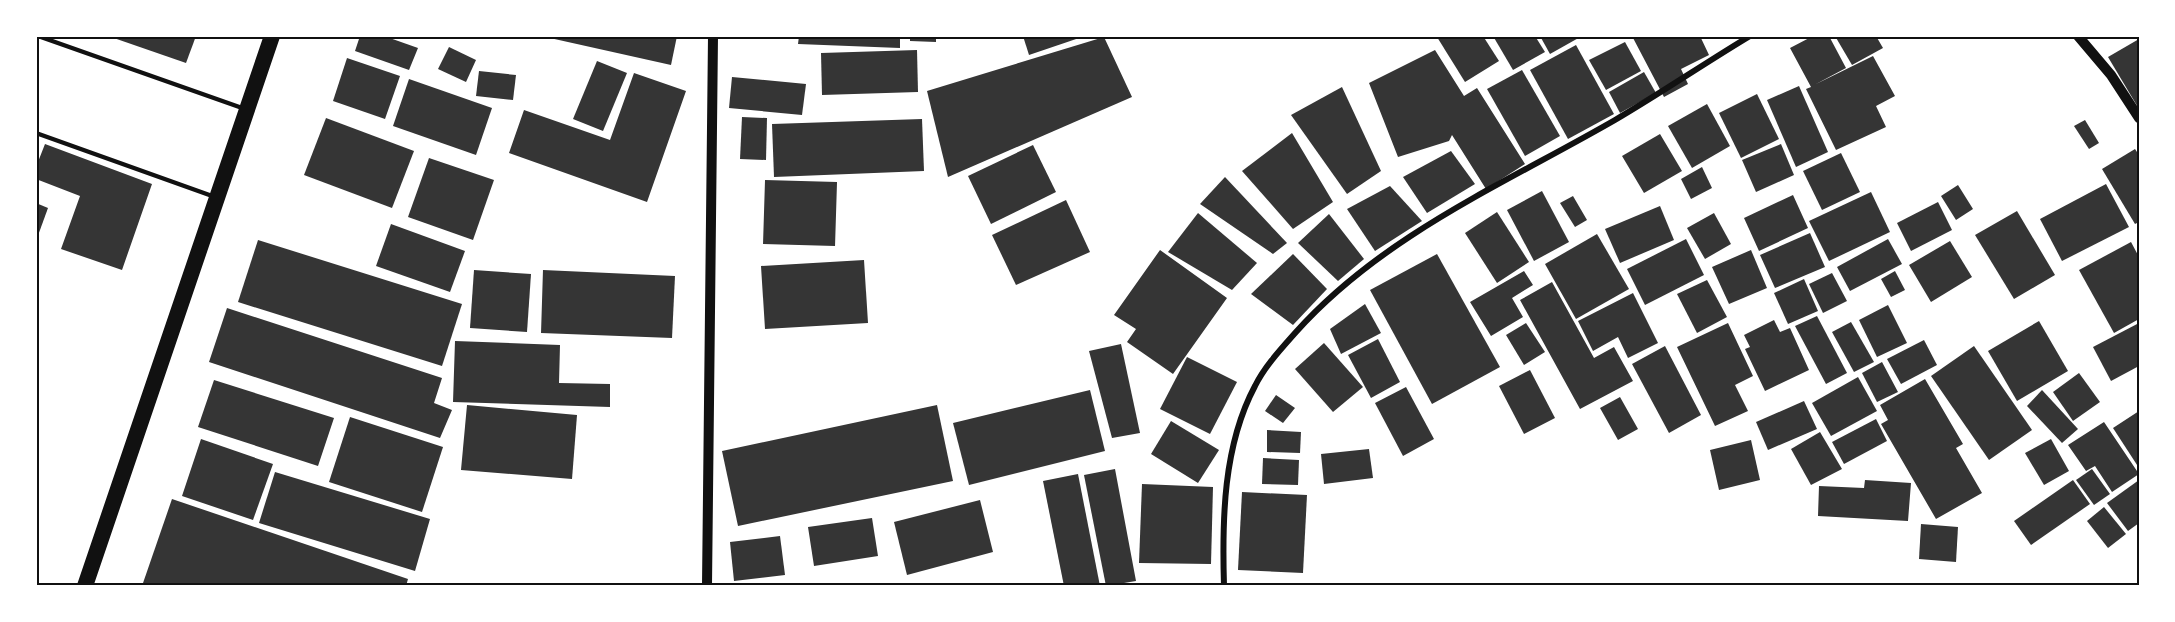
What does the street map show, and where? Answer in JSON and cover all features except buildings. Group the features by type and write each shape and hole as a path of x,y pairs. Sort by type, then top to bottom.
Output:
{"highway":[{"path":"85,586 272,36"}],"street":[{"path":"707,586 712,36"},
{"path":"1224,586 1225,501 1231,455 1241,421 1255,386 1278,351 1311,315 1353,277 1402,241 1617,119 1750,36"},
{"path":"2079,36 2111,75 2139,118"}],"lane":[{"path":"38,36 246,109"},
{"path":"36,133 217,198"}]}
